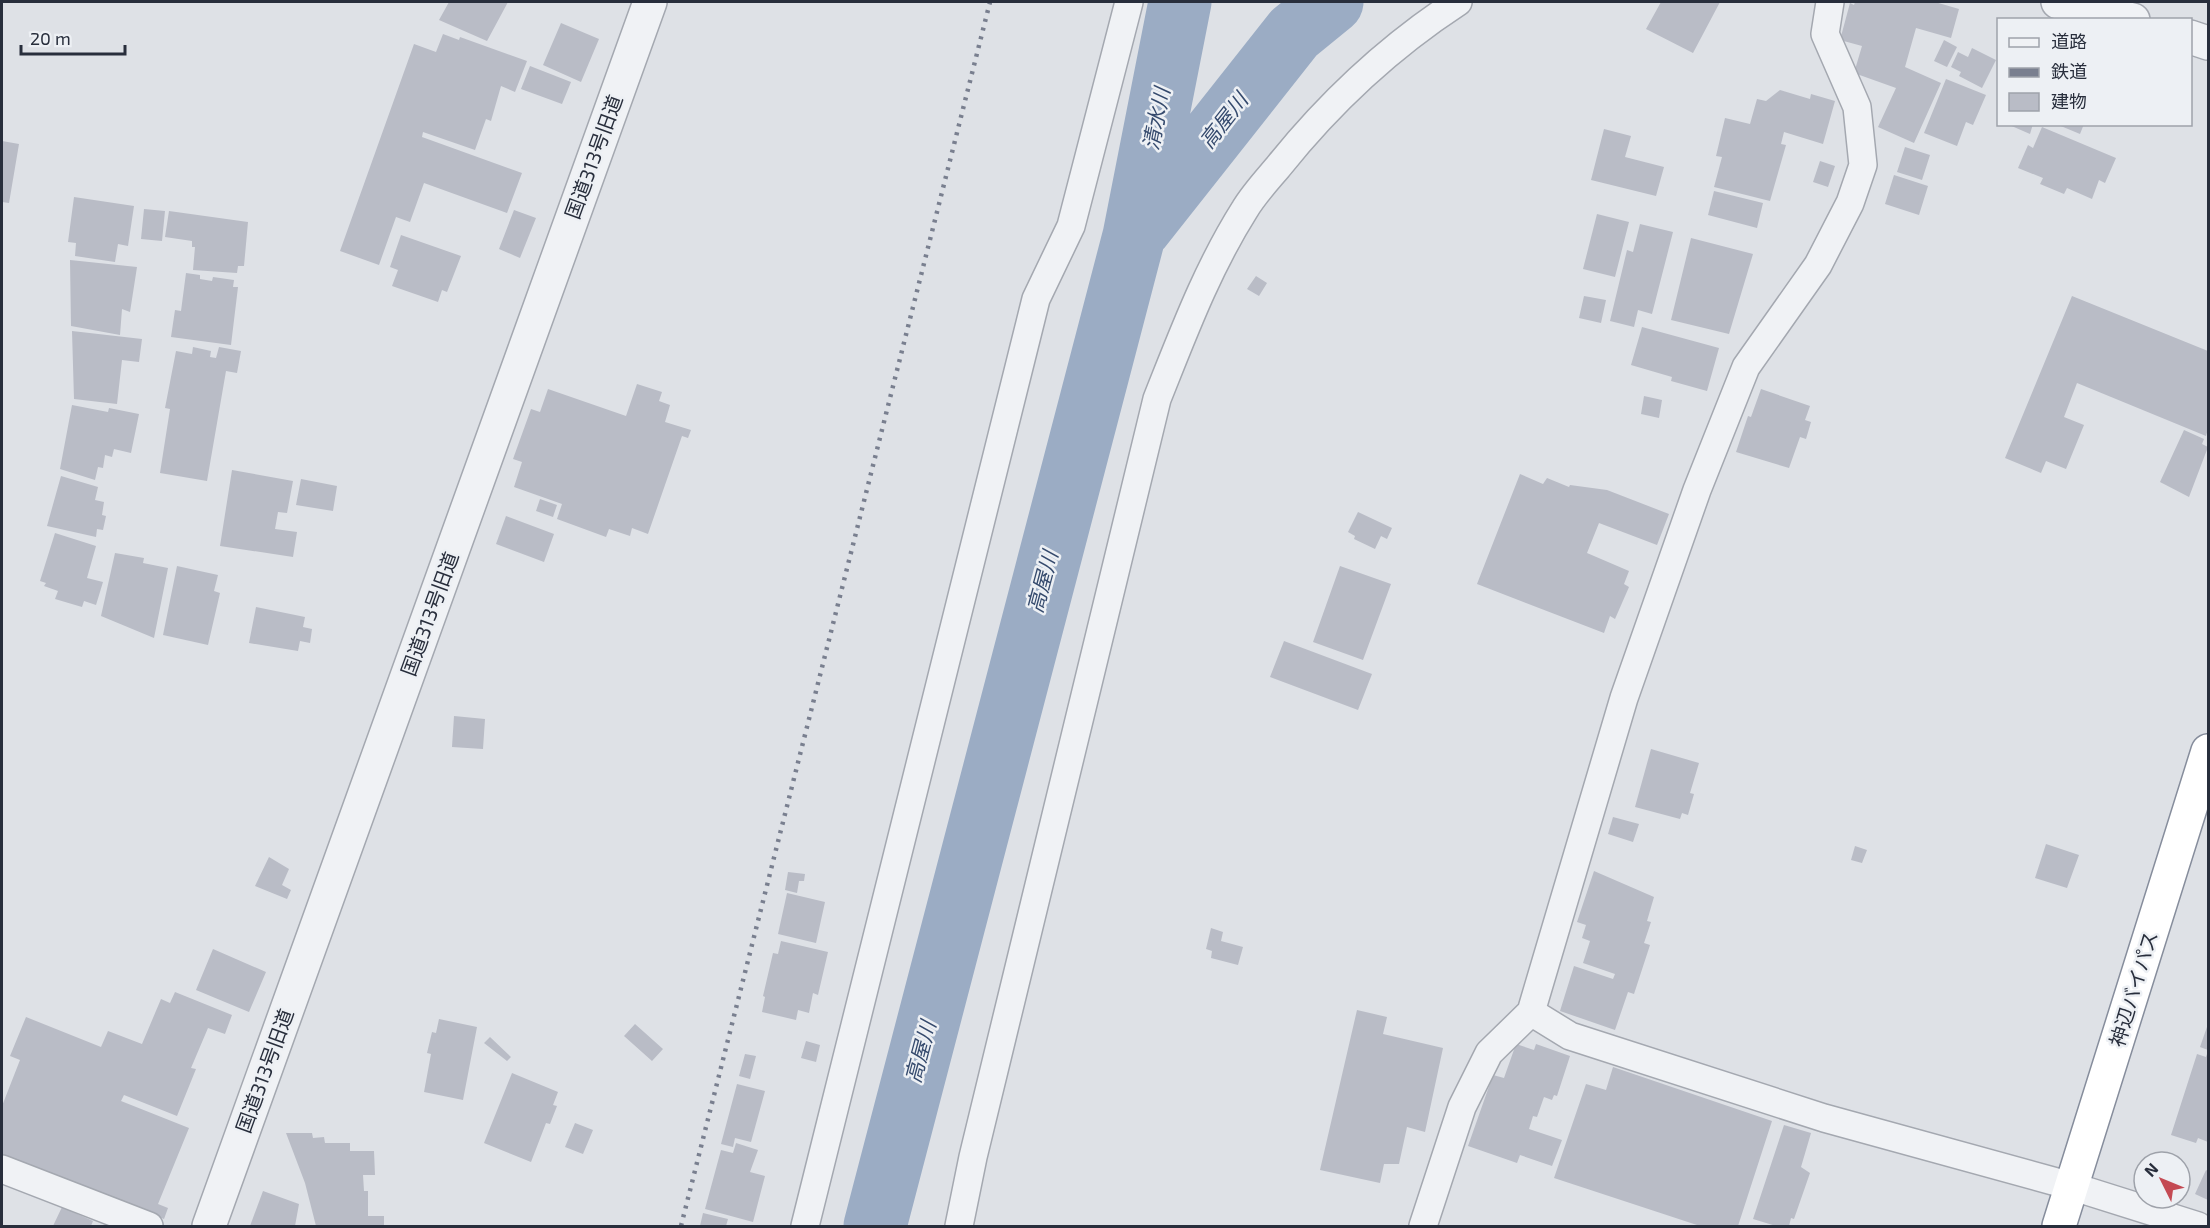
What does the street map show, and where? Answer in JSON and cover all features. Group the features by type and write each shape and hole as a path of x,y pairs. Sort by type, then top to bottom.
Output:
{"highway":[{"name":"神辺バイパス","path":"2059,1227 2208,751"}],"street":[{"name":"国道313号旧道","path":"209,1227 650,2"},
{"path":"805,1227 1036,299 1071,226 1129,2"},
{"path":"959,1227 973,1157 1157,399 1200,290 1245,208 1297,144 1359,77 1428,21 1458,2"},
{"path":"1423,1227 1461,1107 1490,1053 1531,1012 1624,698 1697,490 1746,367 1818,266 1850,204 1863,165 1857,107 1825,34 1830,2"},
{"path":"2058,2 2125,18"},
{"path":"2192,39 2208,43"},
{"path":"1531,1012 1570,1036 1824,1118 2071,1186 2198,1227"},
{"path":"2,1169 149,1227"}],"building":[{"path":"449,2 508,2 487,41 439,20"},
{"path":"1661,2 1720,2 1693,53 1646,29"},
{"path":"1855,2 1935,2 1959,9 1951,38 1916,28 1905,67 1941,83 1914,143 1878,127 1896,88 1854,73 1862,46 1840,40 1850,3 1854,5"},
{"path":"561,23 599,39 581,82 543,65"},
{"path":"443,34 459,40 460,37 527,61 515,92 501,86 491,121 486,119 475,150 423,132 422,137 522,173 507,213 424,183 410,222 396,217 379,265 340,251 414,44 436,52"},
{"path":"1944,40 1957,47 1947,67 1934,61"},
{"path":"1972,48 1996,60 1982,88 1959,76 1961,72 1951,67 1958,52 1968,57"},
{"path":"530,66 571,82 562,104 521,89"},
{"path":"1946,79 1986,95 1973,125 1966,122 1957,146 1924,133"},
{"path":"1780,90 1810,99 1811,94 1835,101 1823,144 1784,132 1781,144 1786,145 1770,201 1714,187 1722,157 1716,156 1725,118 1750,124 1757,99 1766,101"},
{"path":"2012,126 2032,126 2030,134"},
{"path":"2061,126 2083,126 2080,134"},
{"path":"2042,127 2116,158 2105,183 2099,180 2092,199 2067,188 2064,194 2040,184 2043,178 2018,168 2028,145 2033,148"},
{"path":"1604,129 1631,136 1625,157 1664,167 1656,196 1591,180"},
{"path":"2,141 19,144 9,203 2,202"},
{"path":"1905,147 1930,155 1922,180 1897,172"},
{"path":"1820,161 1835,166 1828,187 1813,182"},
{"path":"1894,175 1928,186 1919,215 1885,204"},
{"path":"1714,191 1763,203 1757,228 1708,215"},
{"path":"74,197 134,206 128,246 118,244 115,262 75,256 76,243 68,242"},
{"path":"144,209 165,211 162,241 141,239"},
{"path":"514,210 536,218 520,258 499,249"},
{"path":"169,211 248,222 244,266 238,266 237,273 193,270 195,247 192,247 192,241 165,237"},
{"path":"1597,214 1629,222 1615,277 1583,269"},
{"path":"1640,224 1673,232 1652,314 1638,310 1634,327 1610,321 1627,250 1633,252"},
{"path":"401,235 461,256 447,292 442,290 438,302 392,286 398,270 390,267"},
{"path":"1691,238 1753,254 1729,334 1671,320"},
{"path":"70,260 137,267 130,312 122,309 120,335 71,326"},
{"path":"186,273 200,275 200,279 212,281 213,277 234,280 233,287 238,287 231,345 171,337 175,310 181,311"},
{"path":"1256,276 1267,283 1259,296 1247,289"},
{"path":"1584,296 1606,300 1601,323 1579,318"},
{"path":"2072,296 2208,351 2208,429 2206,436 2077,383 2064,417 2084,425 2066,469 2046,461 2041,473 2005,458"},
{"path":"1642,327 1719,348 1707,391 1671,381 1672,377 1631,365"},
{"path":"72,331 142,339 139,362 122,360 117,404 74,399"},
{"path":"193,347 211,351 210,357 216,358 219,347 241,351 237,373 226,371 207,481 160,473 170,409 165,408 176,351 192,354"},
{"path":"637,384 662,392 659,401 670,405 665,422 691,430 688,438 682,436 648,534 632,528 630,536 609,529 606,537 557,519 562,504 514,487 522,462 513,459 531,409 540,412 548,389 626,416"},
{"path":"1761,389 1810,406 1805,420 1811,422 1806,439 1800,437 1789,468 1736,452 1748,416 1751,417"},
{"path":"1644,396 1662,400 1659,418 1641,414"},
{"path":"72,405 108,412 109,408 139,414 131,453 114,449 112,457 105,455 103,468 98,467 95,480 60,469"},
{"path":"2184,430 2204,439 2202,444 2208,447 2189,497 2160,482"},
{"path":"232,470 293,481 287,513 278,512 275,529 297,532 293,557 220,546"},
{"path":"1520,474 1543,484 1547,478 1569,487 1570,485 1607,490 1669,514 1657,545 1599,523 1587,553 1629,571 1624,584 1629,587 1615,619 1610,616 1604,633 1477,584"},
{"path":"61,476 98,487 95,500 104,502 102,515 106,516 103,530 97,529 96,537 47,526"},
{"path":"301,479 337,486 333,511 296,505"},
{"path":"540,499 557,505 553,517 536,511"},
{"path":"1358,512 1392,528 1387,539 1381,536 1375,549 1354,539 1355,536 1348,532"},
{"path":"506,516 554,534 544,562 496,544"},
{"path":"55,533 96,546 87,578 103,582 96,605 84,601 82,607 55,599 58,591 44,586 46,583 40,581"},
{"path":"115,553 144,558 143,563 168,568 154,638 101,616"},
{"path":"177,566 218,575 214,591 220,593 208,645 163,635"},
{"path":"1340,566 1391,584 1363,660 1313,642"},
{"path":"256,607 305,617 303,627 312,629 310,643 300,641 298,651 249,643"},
{"path":"1284,641 1372,674 1358,710 1270,677"},
{"path":"454,716 485,719 483,749 452,747"},
{"path":"1651,749 1699,763 1690,793 1694,794 1688,815 1682,813 1680,819 1635,807"},
{"path":"1613,817 1639,824 1633,842 1608,834"},
{"path":"2046,844 2079,855 2067,888 2035,878"},
{"path":"1855,846 1867,850 1862,863 1851,860"},
{"path":"269,857 289,869 282,885 291,890 287,899 255,886"},
{"path":"1594,871 1654,897 1647,921 1651,922 1644,943 1650,945 1634,994 1628,992 1615,1030 1560,1011 1574,966 1613,979 1615,974 1583,963 1590,941 1582,938 1586,925 1577,922"},
{"path":"788,872 805,874 804,881 799,881 797,893 785,890"},
{"path":"787,893 825,902 816,943 778,934"},
{"path":"1211,928 1223,932 1221,941 1243,947 1238,965 1211,958 1212,951 1206,949"},
{"path":"781,941 828,952 818,995 813,993 809,1013 798,1010 796,1020 762,1012 765,997 763,996 773,953 778,954"},
{"path":"213,949 266,972 249,1012 196,990"},
{"path":"175,992 232,1015 225,1034 208,1028 191,1068 196,1069 177,1116 124,1095 121,1101 189,1128 158,1204 168,1208 164,1219 2,1158 2,1106 20,1060 10,1056 26,1017 101,1047 108,1031 142,1044 161,999 170,1003"},
{"path":"1357,1010 1387,1017 1383,1034 1443,1048 1425,1132 1407,1127 1399,1164 1384,1164 1380,1183 1320,1170"},
{"path":"439,1019 477,1027 463,1100 424,1092 431,1054 427,1053 432,1032 436,1033"},
{"path":"635,1024 663,1049 652,1061 624,1036"},
{"path":"2208,1024 2208,1050 2200,1047"},
{"path":"490,1037 511,1057 507,1061 484,1043"},
{"path":"806,1041 820,1045 816,1062 801,1058"},
{"path":"1516,1044 1534,1050 1536,1044 1570,1056 1557,1096 1554,1095 1552,1100 1544,1097 1537,1117 1533,1116 1529,1129 1562,1140 1552,1166 1520,1155 1517,1163 1468,1146 1493,1075 1504,1078"},
{"path":"2208,1051 2208,1142 2198,1138 2196,1143 2171,1135 2197,1054 2206,1057"},
{"path":"745,1054 756,1056 750,1079 739,1076"},
{"path":"1613,1067 1772,1121 1738,1226 1700,1226 1554,1178 1586,1084 1606,1090"},
{"path":"512,1073 558,1092 553,1105 557,1106 550,1124 546,1123 531,1162 484,1143"},
{"path":"737,1084 765,1091 751,1142 735,1138 733,1147 721,1144"},
{"path":"575,1123 593,1130 583,1154 565,1147"},
{"path":"1784,1125 1811,1133 1801,1167 1810,1173 1794,1219 1791,1218 1789,1226 1776,1226 1753,1219"},
{"path":"286,1133 312,1133 313,1138 324,1137 325,1143 350,1143 350,1151 374,1151 375,1175 363,1175 364,1191 368,1191 368,1216 384,1216 384,1226 316,1226 305,1183"},
{"path":"736,1143 758,1150 750,1172 765,1176 753,1222 705,1209 721,1150 733,1153"},
{"path":"2206,1170 2208,1171 2208,1200 2195,1194"},
{"path":"263,1191 299,1204 295,1226 250,1226"},
{"path":"62,1207 93,1221 91,1226 53,1226"},
{"path":"703,1213 728,1219 726,1226 700,1226"}],"waterway":[{"name":"高屋川","path":"875,1226 1134,236 1180,2"},
{"name":"高屋川","path":"1140,228 1294,33 1332,2"}],"railway":[{"path":"681,1226 990,2"}],"water label":[{"name":"清水川","path":"1157,119"}]}
